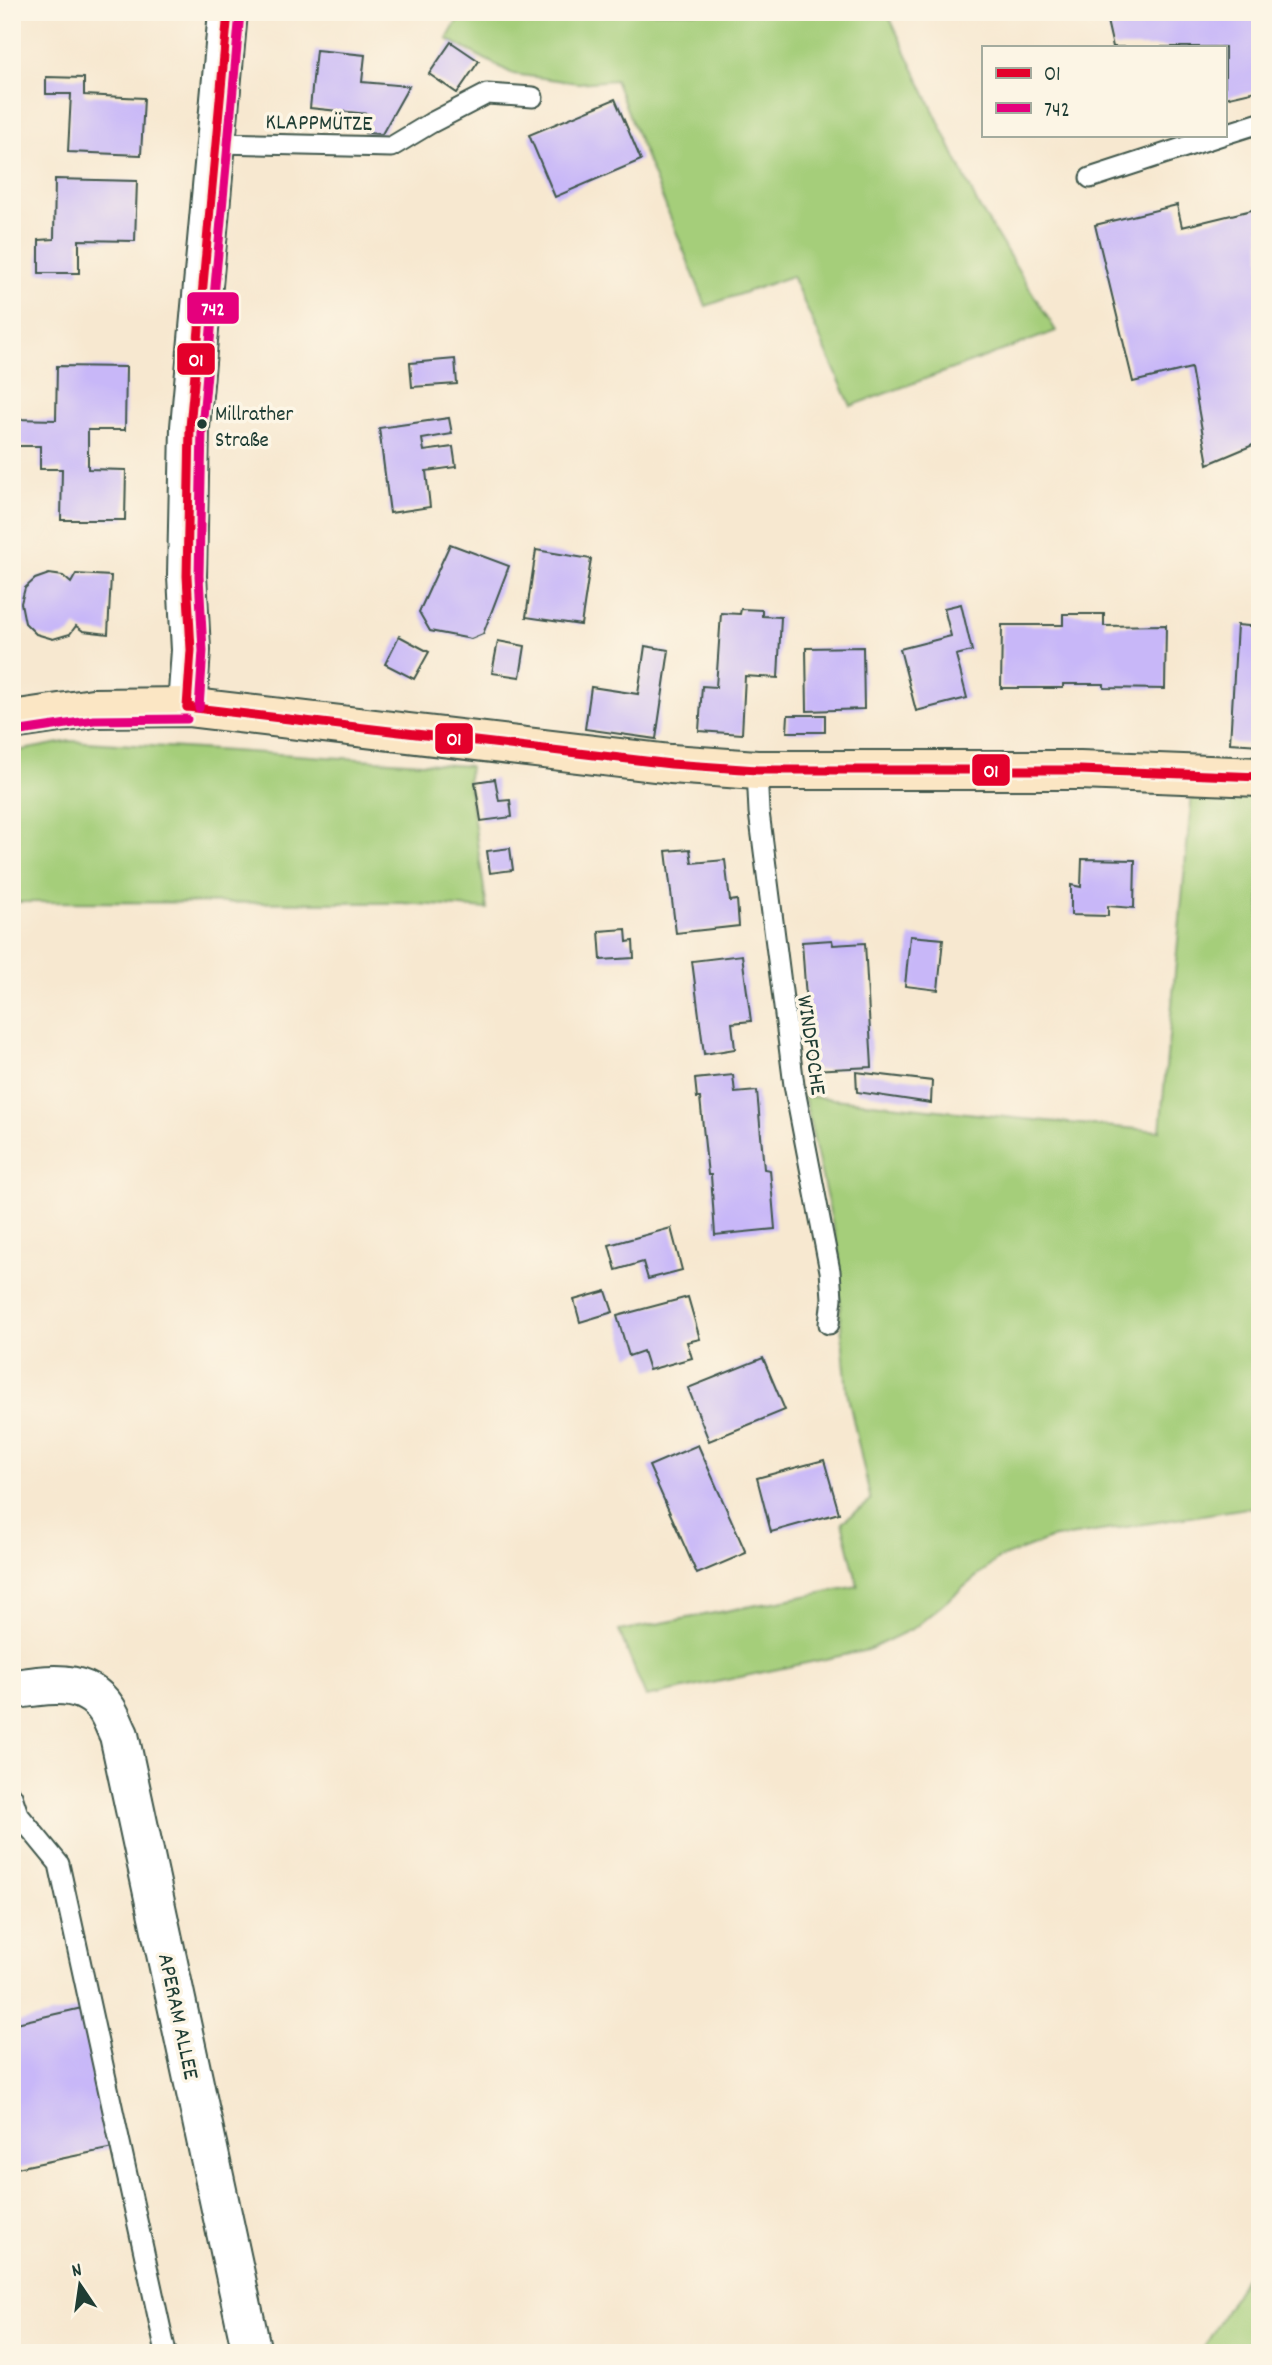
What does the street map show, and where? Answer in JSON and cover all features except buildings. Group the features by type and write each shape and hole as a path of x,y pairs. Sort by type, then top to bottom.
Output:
{"main road":[{"path":"12,720 93,708 187,707 643,761 757,770 1080,769 1260,777"}],"street":[{"path":"187,707 191,650 187,576 190,426 228,12"},
{"name":"APERAM ALLEE","path":"12,1690 62,1684 87,1690 106,1709 119,1735 252,2353"}],"lane":[{"name":"KLAPPMÜTZE","path":"216,143 391,147 487,94 533,97"},
{"path":"1226,133 1260,122"},
{"path":"1090,178 1218,136"},
{"name":"WINDFOCHE","path":"757,770 762,839 794,1085 830,1271 832,1298 829,1324"},
{"path":"12,1796 18,1814 59,1864 166,2353"}],"green space":[{"path":"462,12 887,12 978,205 1056,331 851,406 792,276 706,306 615,80 578,83 513,74 447,39"},
{"path":"70,741 469,766 468,780 487,909 403,903 12,902 12,752"},
{"path":"1192,793 1260,798 1260,1506 1050,1539 998,1559 914,1628 868,1650 646,1697 619,1631 858,1586 842,1522 871,1501 847,1392 840,1313 839,1253 804,1096 1160,1131"},
{"path":"1260,2251 1260,2353 1201,2353"}],"transit line":[{"name":"O1","path":"187,707 191,650 187,576 190,427 228,12"},
{"name":"742","path":"199,708 203,651 199,576 202,428 240,13"},
{"name":"O1","path":"187,707 671,764 757,770 1080,770 1260,777"},
{"name":"742","path":"14,732 94,720 187,719"}],"place":[{"name":"Millrather Straße","path":"202,424"}]}
